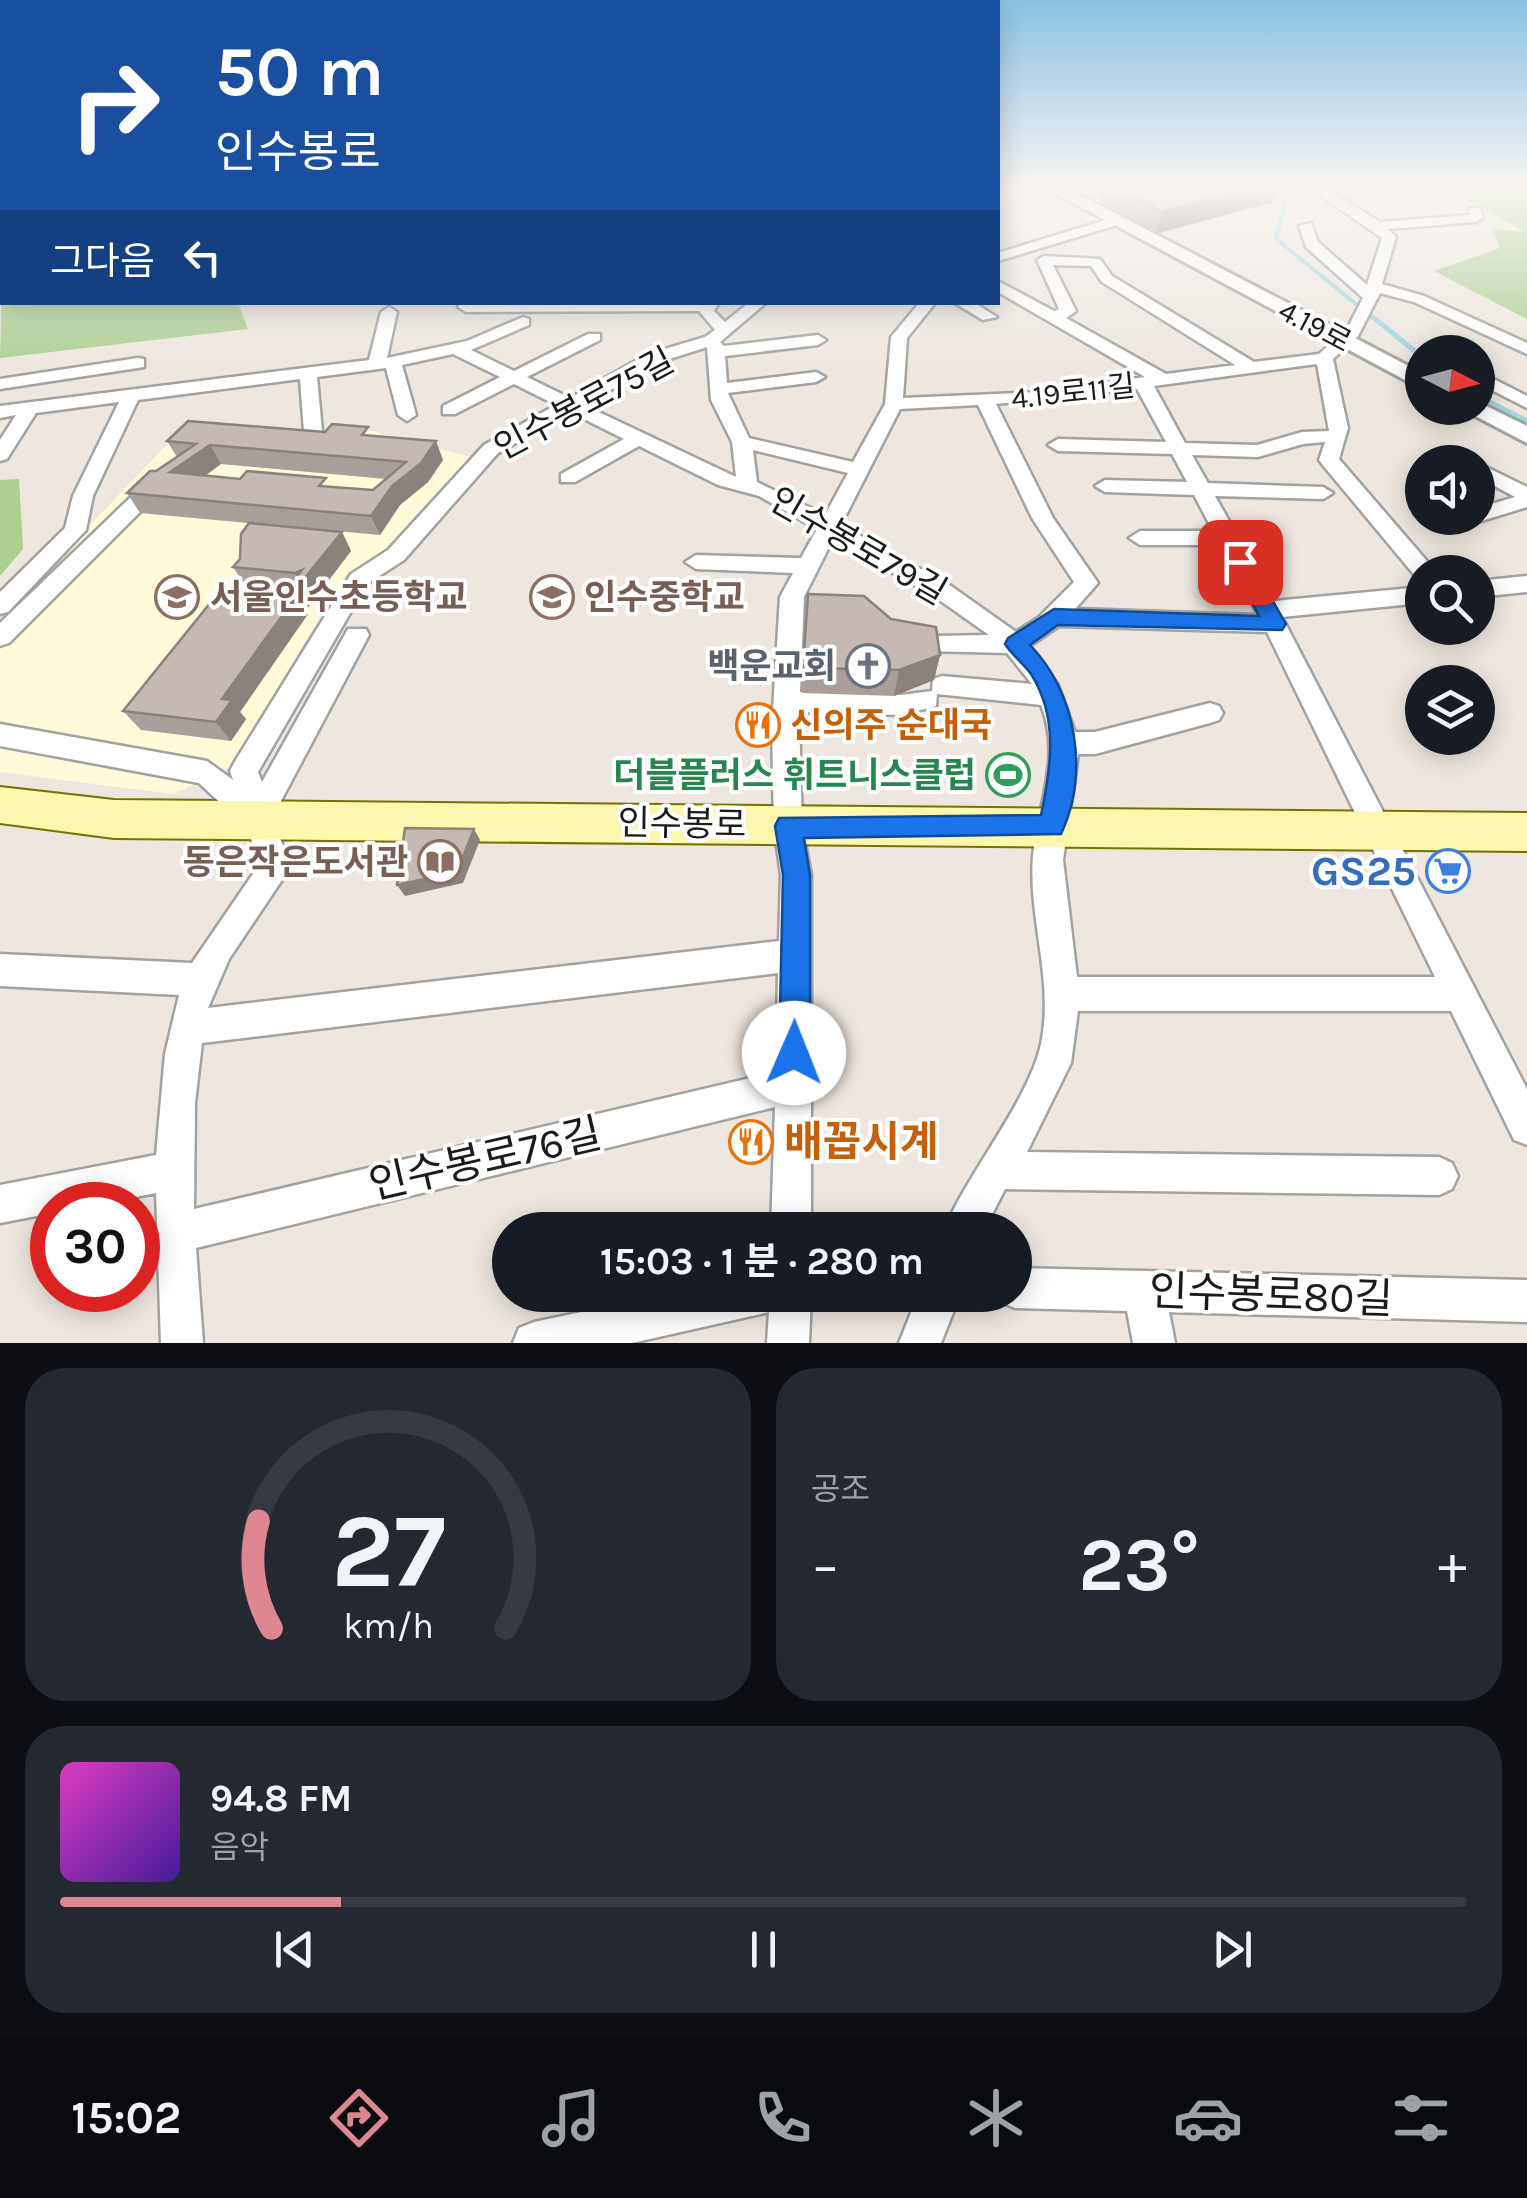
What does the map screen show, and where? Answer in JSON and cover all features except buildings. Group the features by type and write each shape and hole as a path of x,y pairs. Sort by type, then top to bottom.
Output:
{"main road":[{"name":"인수봉로","path":"3,810 114,819 1527,832"}],"street":[{"path":"1000,255 1027,248"},
{"name":"4.19로","path":"1164,248 1405,373"},
{"path":"1317,248 1373,292 1419,299 1527,349"},
{"path":"1346,343 1354,336 1373,292 1385,248"},
{"path":"1054,317 1068,312 1044,260 1095,262 1107,279 1250,367"},
{"path":"1000,287 1155,383 1181,450 1271,617 1527,1127"},
{"path":"0,412 385,363 462,323 693,305"},
{"path":"706,305 717,341 723,409 734,420 742,442 747,483"},
{"name":"인수봉로75길","path":"256,819 244,771 359,579 396,555 491,449 654,358 717,341 757,305"},
{"path":"791,1212 796,875 788,826 786,702 792,597 894,404 899,337 926,305"},
{"path":"966,305 988,317"},
{"path":"389,312 385,363 407,415"},
{"path":"462,323 523,322"},
{"name":"인수봉로79길","path":"462,323 514,375 725,481 747,483 803,509 932,585 1016,644 1041,671 1052,696 1063,743 1065,759 1052,826"},
{"path":"449,410 594,337"},
{"path":"717,341 818,340"},
{"name":"4.19로11길","path":"894,404 984,400 1155,383 1324,358 1346,343"},
{"path":"1324,358 1339,428 1329,460 1410,555"},
{"path":"0,384 138,363"},
{"path":"308,375 313,431"},
{"path":"720,389 816,377"},
{"path":"1495,385 1527,402"},
{"path":"0,606 75,530 84,496 132,393"},
{"path":"984,400 1013,455 1021,484 1062,554 1087,583 1054,617 1016,644"},
{"path":"0,455 30,408"},
{"path":"1495,420 1527,436"},
{"path":"1058,445 1258,451 1302,438 1336,436"},
{"path":"568,478 640,438"},
{"path":"742,442 861,470"},
{"path":"1495,480 1527,498"},
{"path":"1105,486 1322,493"},
{"path":"0,637 142,498"},
{"path":"1495,508 1527,498"},
{"path":"1140,538 1228,538"},
{"path":"696,562 807,566"},
{"path":"1495,587 1527,584"},
{"path":"1054,617 1271,617 1405,597"},
{"path":"256,819 357,635"},
{"name":"인수봉로79길","path":"935,645 1016,644"},
{"path":"786,702 901,705 935,692 1052,696"},
{"path":"1063,743 1095,743 1210,713"},
{"path":"0,735 207,773 256,819 274,868 201,980 182,1054 175,1233 182,1343"},
{"path":"974,1212 1054,1060 1061,994 1048,869 1052,826"},
{"path":"189,1027 796,955"},
{"path":"0,970 201,980"},
{"path":"1061,994 1458,994"},
{"name":"인수봉로76길","path":"175,1233 794,1085"},
{"path":"0,1204 178,1170"},
{"path":"996,1170 1439,1176"},
{"name":"인수봉로80길","path":"1032,1289 1527,1302"},
{"path":"1144,1292 1154,1343"},
{"path":"534,1343 679,1312"},
{"path":"788,1343 789,1312"},
{"path":"920,1343 932,1312"}],"shaded area":[{"name":"서울인수초등학교","path":"364,429 474,458 392,549 345,575 231,766 174,794 0,772 0,619 179,432 317,437"}],"green space":[{"path":"1500,248 1527,248 1527,319 1434,271"},
{"path":"1,305 239,305 248,329 0,358"},
{"path":"19,479 23,549 0,576 0,480"}],"waterway":[{"path":"1287,248 1377,321"},
{"path":"1374,318 1405,343"},
{"path":"1495,405 1527,421"}],"place":[{"name":"서울인수초등학교","path":"177,597"},
{"name":"인수중학교","path":"552,597"},
{"name":"백운교회","path":"868,666"},
{"name":"신의주 순대국","path":"758,725"},
{"name":"더블플러스 휘트니스클럽","path":"1008,775"},
{"name":"동은작은도서관","path":"440,862"},
{"name":"GS25","path":"1448,871"},
{"name":"배꼽시계","path":"751,1142"}],"route":[{"path":"794,1053 796,875 788,826 1052,826 1065,759 1058,714 1041,671 1016,644 1054,617 1275,624 1240,562"}]}
